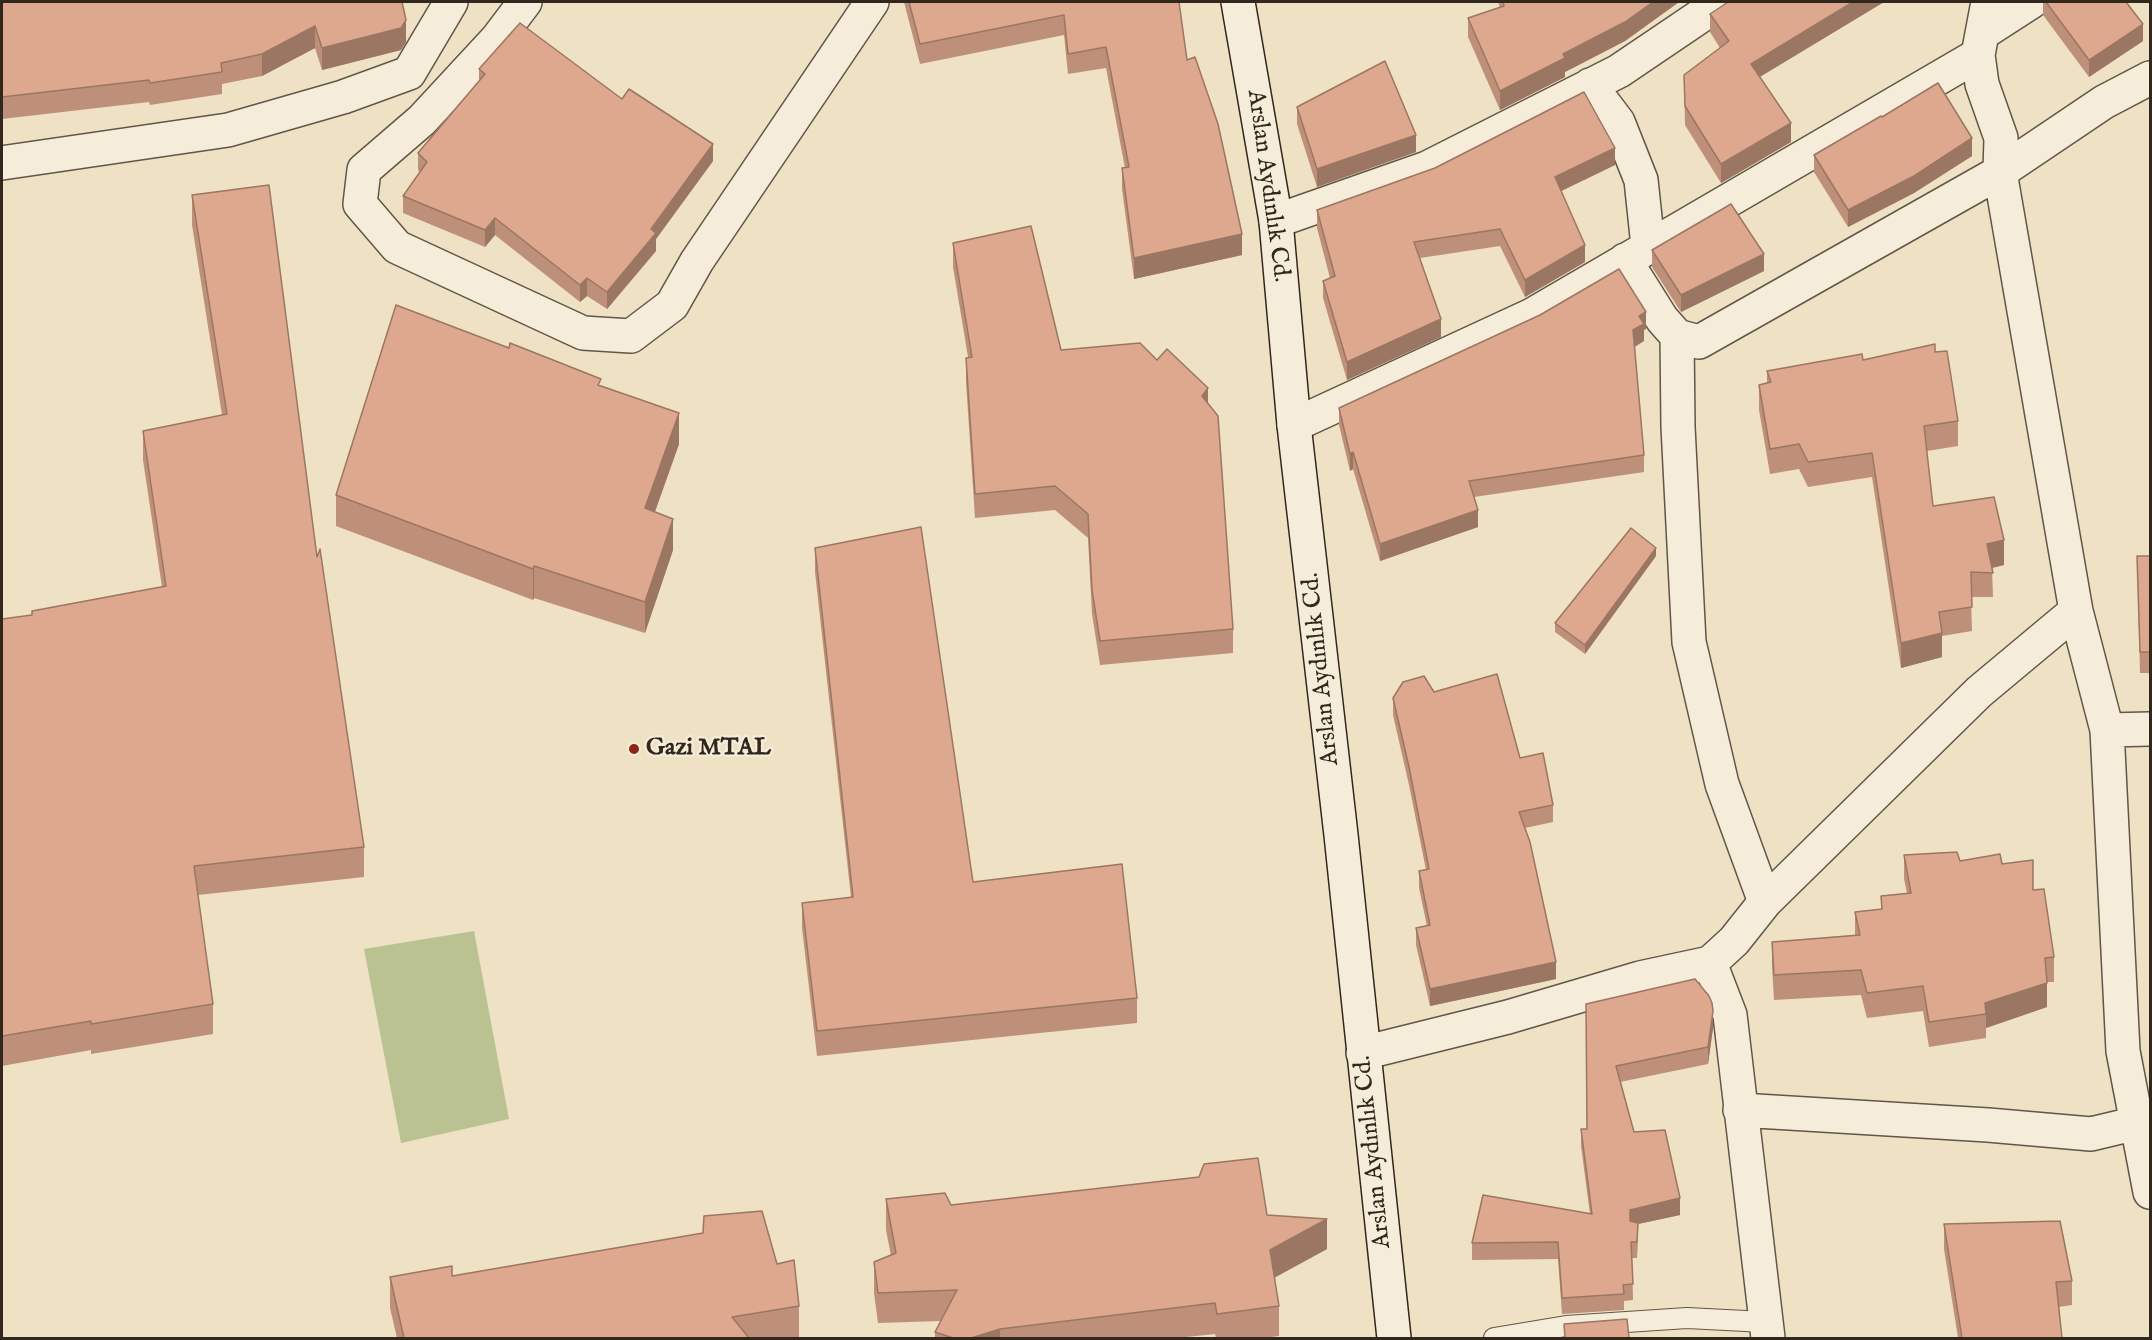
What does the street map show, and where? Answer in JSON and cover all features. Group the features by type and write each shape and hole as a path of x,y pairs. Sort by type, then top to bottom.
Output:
{"street":[{"path":"2,163 228,130 344,97 409,73 449,2"},
{"path":"525,2 497,39 423,120 364,170 360,204 397,248 583,333 631,336 672,305 697,261 872,2"},
{"name":"Arslan Aydınlık Cd.","path":"1238,2 1276,221 1294,425 1341,835 1394,1338"},
{"path":"1276,221 1427,168 1619,71 1721,2"},
{"path":"1294,425 1532,315 1637,253 1983,30 2031,2"},
{"path":"1983,30 1982,84 2001,138 2000,172 2076,611 2107,730 2123,1051 2151,1192"},
{"path":"1590,85 1618,122 1641,180 1637,253 1662,319 1677,336 1699,342 2000,172 2104,102 2151,78"},
{"path":"1677,336 1678,427 1689,642 1722,784 1765,902"},
{"path":"1363,1053 1508,1017 1640,978 1710,963 1734,941 1765,902 1979,692 2076,611"},
{"path":"2107,730 2151,729"},
{"path":"1710,963 1730,1015 1767,1330"},
{"path":"1740,1110 1988,1125 2091,1134 2137,1123"}],"lane":[{"path":"1494,1338 1566,1326 1687,1318 1767,1330"}],"green space":[{"path":"474,931 509,1119 401,1143 364,949"}],"building":[{"path":"2,2 402,2 406,20 401,28 322,48 315,26 262,54 221,63 222,72 150,83 149,80 2,97"},
{"path":"909,2 1179,2 1187,60 1195,57 1218,124 1242,234 1134,258 1122,168 1129,167 1106,47 1068,54 1064,15 920,44"},
{"path":"1503,2 1653,2 1625,22 1563,54 1565,58 1500,91 1468,18 1504,6"},
{"path":"1728,2 1853,2 1751,64 1791,123 1721,164 1685,106 1684,75 1729,41 1710,14"},
{"path":"2046,2 2126,2 2143,24 2089,60"},
{"path":"520,23 622,99 629,89 713,144 651,229 656,233 607,292 587,278 580,285 495,218 485,230 403,196 427,162 418,153 485,74 479,69"},
{"path":"1385,61 1416,135 1317,169 1297,107"},
{"path":"1938,83 1972,138 1914,176 1848,210 1814,155"},
{"path":"1584,92 1615,148 1555,177 1585,245 1525,280 1500,229 1414,242 1441,319 1347,362 1323,281 1335,276 1317,210 1435,168"},
{"path":"269,185 317,557 320,549 364,847 194,866 213,1004 2,1036 2,619 32,615 32,611 166,586 143,431 227,414 192,195"},
{"path":"1731,204 1764,254 1681,295 1652,250"},
{"path":"1031,226 1061,350 1140,343 1157,360 1167,349 1208,388 1202,396 1218,416 1233,629 1100,641 1092,590 1088,514 1055,486 975,494 966,358 972,357 953,243"},
{"path":"1619,269 1646,312 1639,316 1644,324 1633,330 1644,455 1469,481 1478,510 1380,544 1353,452 1350,454 1339,408 1540,315"},
{"path":"396,305 509,348 510,343 601,379 598,385 679,413 645,508 673,519 645,602 534,566 533,569 336,495"},
{"path":"1935,344 1935,352 1947,351 1958,421 1924,426 1933,506 1994,497 2004,540 1987,544 1993,573 1971,572 1972,607 1939,612 1942,633 1901,643 1872,453 1808,462 1799,444 1770,449 1759,385 1771,382 1767,371 1862,354 1863,360"},
{"path":"921,527 973,882 1122,864 1137,998 817,1031 802,903 853,897 815,548"},
{"path":"1631,528 1656,548 1585,645 1555,623"},
{"path":"2137,556 2151,556 2151,652 2140,652"},
{"path":"1497,674 1520,758 1543,753 1553,805 1519,812 1530,842 1556,962 1430,989 1416,928 1430,925 1419,871 1429,869 1393,698 1403,682 1424,676 1434,692"},
{"path":"1957,852 1960,861 2000,854 2002,864 2033,860 2033,890 2044,889 2054,957 2045,958 2047,983 1985,1003 1986,1014 1929,1022 1923,986 1867,993 1861,970 1774,975 1772,942 1860,935 1855,912 1882,909 1881,896 1911,893 1904,855"},
{"path":"1695,979 1712,1003 1708,1047 1616,1066 1634,1132 1665,1130 1680,1198 1630,1210 1630,1221 1638,1223 1637,1242 1631,1242 1633,1284 1623,1285 1624,1294 1562,1298 1558,1242 1472,1243 1483,1195 1592,1214 1581,1129 1587,1129 1586,1004"},
{"path":"1258,1158 1267,1215 1327,1219 1270,1250 1279,1306 1217,1314 1215,1303 1000,1329 971,1338 953,1338 935,1332 957,1290 878,1293 874,1262 896,1253 886,1199 945,1193 951,1205 1199,1177 1204,1164"},
{"path":"762,1211 777,1264 794,1260 799,1306 732,1317 749,1338 404,1338 390,1277 452,1266 452,1276 703,1233 704,1216"},
{"path":"2060,1221 2072,1281 2056,1282 2062,1338 1962,1338 1944,1224"},
{"path":"1627,1319 1629,1338 1565,1338 1564,1324"}],"place":[{"name":"Gazi MTAL","path":"634,749"}]}
